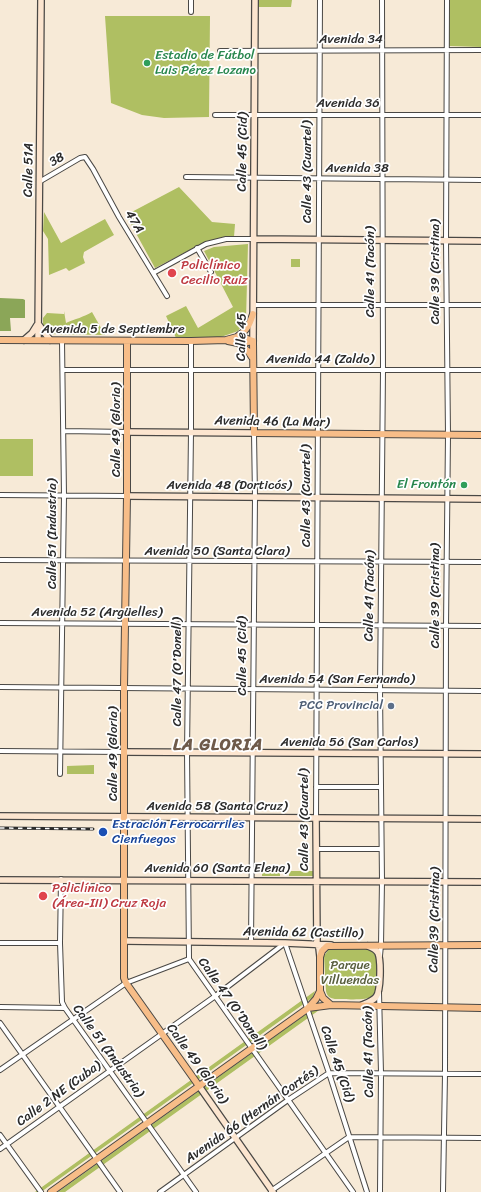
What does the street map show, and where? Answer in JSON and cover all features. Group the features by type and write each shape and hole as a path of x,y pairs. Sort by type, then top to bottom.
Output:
{"main road":[{"path":"253,314 248,328 238,340 253,358"},
{"name":"Avenida 5 de Septiembre","path":"0,340 238,340 244,343 253,340"},
{"name":"Calle 45","path":"253,340 253,370"},
{"path":"114,341 122,346 128,356"},
{"name":"Calle 49 (Gloria)","path":"127,341 128,432 124,688 124,978 126,983 199,1086"},
{"path":"128,356 132,347 140,341"},
{"name":"Calle 45 (Cid)","path":"253,370 254,433"},
{"name":"Avenida 46 (La Mar)","path":"254,433 481,435"},
{"path":"320,957 322,951 327,946 334,945"},
{"name":"Avenida 62 (Castillo)","path":"334,945 481,945"},
{"name":"Calle 43 (Cuartel)","path":"320,957 320,991"},
{"path":"51,1192 306,1009 320,991"},
{"path":"320,991 323,998 331,1005"},
{"path":"306,1009 331,1005 481,1008"}],"street":[{"name":"Calle 51A","path":"38,340 41,0"},
{"path":"191,0 191,12"},
{"name":"Calle 45 (Cid)","path":"254,304 255,0"},
{"name":"Calle 43 (Cuartel)","path":"320,0 316,753 317,944 320,957"},
{"name":"Calle 41 (Tacón)","path":"380,1192 381,1073 379,958 381,945 382,881 380,690 383,370 382,0"},
{"name":"Calle 39 (Cristina)","path":"443,1192 446,882 445,691 448,435 446,305 447,0"},
{"name":"Avenida 34","path":"220,51 481,50"},
{"name":"Avenida 36","path":"215,114 481,115"},
{"name":"38","path":"39,182 80,158 85,157"},
{"name":"47A","path":"85,157 119,217 167,296"},
{"name":"Avenida 38","path":"186,177 481,180"},
{"path":"153,273 197,248 226,239 481,241"},
{"path":"197,248 210,272"},
{"path":"254,304 481,305"},
{"name":"Calle 45","path":"253,340 254,304"},
{"path":"24,340 32,333 38,323 50,340"},
{"name":"Calle 51 (Industria)","path":"60,774 64,561 62,341"},
{"name":"Calle 47 (O'Donell)","path":"191,341 192,370 187,752 189,959 214,997 353,1192"},
{"name":"Avenida 44 (Zaldo)","path":"63,370 481,370"},
{"name":"Avenida 46 (La Mar)","path":"64,431 254,433"},
{"name":"Calle 45 (Cid)","path":"251,942 255,497 254,433"},
{"name":"Avenida 48 (Dorticós)","path":"0,495 481,499"},
{"name":"Avenida 50 (Santa Clara)","path":"0,560 190,562 481,562"},
{"name":"Avenida 52 (Argüelles)","path":"0,623 481,626"},
{"name":"Avenida 54 (San Fernando)","path":"0,687 481,691"},
{"name":"Avenida 56 (San Carlos)","path":"0,751 481,754"},
{"path":"316,787 381,787"},
{"name":"Avenida 58 (Santa Cruz)","path":"0,816 481,819"},
{"path":"316,849 381,849"},
{"name":"Calle 51 (Industria)","path":"61,879 61,998 65,1008 196,1192"},
{"name":"Avenida 60 (Santa Elena)","path":"0,880 61,879 481,882"},
{"name":"Avenida 62 (Castillo)","path":"125,941 251,942 334,945"},
{"path":"0,943 60,943"},
{"name":"Calle 45 (Cid)","path":"286,943 306,1009 329,1073 367,1192"},
{"name":"Calle 2 NE (Cuba)","path":"0,1149 214,997 286,943"},
{"path":"368,946 375,948 379,958"},
{"path":"0,1070 126,983 189,959"},
{"path":"362,1005 377,997 379,989"},
{"path":"0,1007 65,1008"},
{"path":"0,1023 120,1192"},
{"name":"Avenida 66 (Hernán Cortés)","path":"160,1192 288,1100 329,1073 481,1074"},
{"name":"Calle 49 (Gloria)","path":"199,1086 236,1137 272,1191"},
{"path":"0,1135 41,1192"},
{"path":"272,1191 349,1137 381,1136 481,1138"}],"green space":[{"path":"259,0 292,0 291,7 259,7"},
{"path":"449,0 481,0 481,47 449,46"},
{"name":"Estadio de Fútbol Luis Pérez Lozano","path":"105,16 210,16 209,117 164,118 142,115 111,103"},
{"path":"179,187 212,222 235,224 234,237 207,241 155,268 126,215"},
{"path":"44,212 61,243 105,219 114,235 84,252 83,257 85,263 69,271 66,268 49,275 48,239 43,231"},
{"path":"248,244 246,320 238,331 221,337 176,338 166,316 186,306 198,328 233,307 204,251 214,247"},
{"path":"291,259 300,259 300,267 291,267"},
{"path":"0,298 25,300 25,318 10,318 11,331 0,331"},
{"path":"64,311 66,323 92,312 105,335 48,334 43,325 43,318 47,313 64,314"},
{"path":"0,439 33,439 33,476 0,476"},
{"path":"94,765 94,774 67,774 67,766"},
{"path":"289,871 313,871 313,876 289,876"},
{"path":"262,872 280,872 280,876 262,876"},
{"name":"Parque Villuendas","path":"367,948 374,952 376,956 376,982 373,996 366,999 335,999 327,995 324,956 329,949"},
{"path":"315,991 313,997 305,1003 41,1192 35,1192"},
{"path":"318,1008 322,1008 65,1192 58,1192 305,1015"}],"railway":[{"path":"0,828 93,829"}],"place":[{"name":"Estadio de Fútbol Luis Pérez Lozano","path":"147,63"},
{"name":"Policlínico Cecilio Ruiz","path":"172,273"},
{"name":"El Frontón","path":"464,485"},
{"name":"PCC Provincial","path":"391,706"},
{"name":"Estración Ferrocarriles Cienfuegos","path":"103,832"},
{"name":"Policlínico (Área-III) Cruz Roja","path":"43,896"}],"district":[{"name":"LA GLORIA","path":"218,746"}]}
